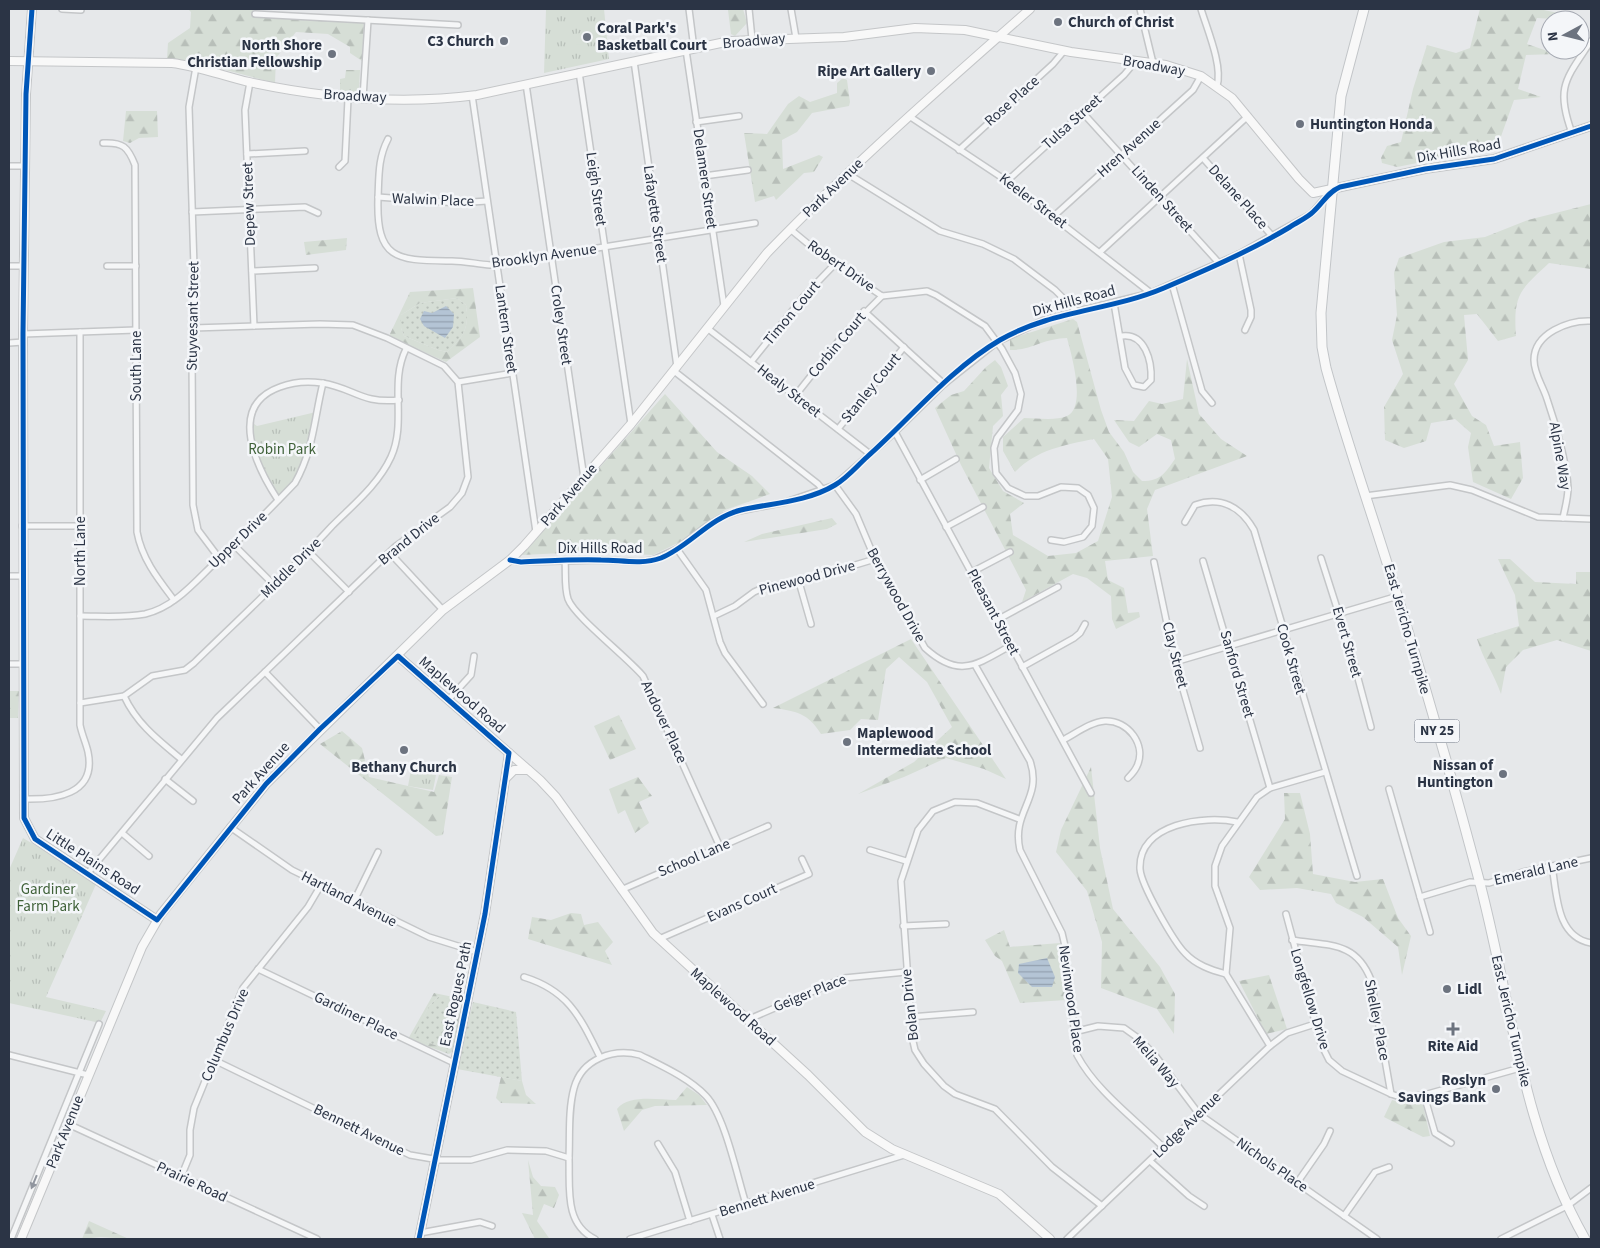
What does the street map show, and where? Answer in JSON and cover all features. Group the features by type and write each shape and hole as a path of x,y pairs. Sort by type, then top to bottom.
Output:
{"main road":[{"name":"Little Plains Road","path":"32,9 28,61 22,334 21,576 24,818 35,839 157,920"},
{"name":"Park Avenue","path":"21,1239 142,947 157,920 230,827 266,784 443,610 510,560 631,424 766,253 909,116 1030,9"},
{"name":"East Jericho Turnpike","path":"1364,9 1342,90 1321,313 1322,347 1333,394 1398,596 1480,882 1520,1068 1546,1153 1567,1206 1585,1239"},
{"name":"Broadway","path":"9,61 172,63 196,67 250,82 348,99 472,96 730,41 856,36 924,28 964,30 1064,51 1178,67 1201,76 1217,86 1248,116 1299,179 1313,193 1331,191"},
{"name":"Dix Hills Road","path":"1331,191 1340,187 1425,169 1494,159 1591,126"},
{"name":"Maplewood Road","path":"398,656 531,772 556,797 621,890 659,939 808,1075 865,1132 880,1143 904,1155 1000,1194 1050,1239"},
{"name":"East Rogues Path","path":"420,1236 477,952 509,753"},
{"path":"505,779 517,769 525,769 531,772"}],"street":[{"path":"62,9 81,10"},
{"name":"Delamere Street","path":"689,9 696,122 724,307"},
{"path":"749,9 752,39"},
{"path":"791,9 796,38"},
{"path":"1140,9 1153,63"},
{"path":"1201,9 1216,63 1219,79 1217,86"},
{"path":"255,14 458,25"},
{"path":"364,98 368,20"},
{"path":"1572,133 1563,105 1564,89 1572,70 1591,41"},
{"name":"Rose Place","path":"959,150 1053,64 1064,51"},
{"name":"Lafayette Street","path":"634,61 676,369"},
{"name":"Tulsa Street","path":"1007,181 1124,75 1135,62"},
{"name":"Stuyvesant Street","path":"196,67 189,107 196,299 193,328 193,505 200,534 219,558"},
{"name":"Leigh Street","path":"579,72 631,424"},
{"name":"Hren Avenue","path":"1054,216 1193,90 1201,76"},
{"name":"Depew Street","path":"250,82 245,110 254,326"},
{"name":"Croley Street","path":"526,84 584,478"},
{"name":"Lantern Street","path":"472,96 536,532"},
{"path":"339,166 345,161 348,99"},
{"name":"Linden Street","path":"1083,113 1219,263"},
{"path":"696,122 739,116"},
{"name":"Keeler Street","path":"909,116 1007,181 1151,293"},
{"path":"1100,252 1248,116"},
{"name":"Brooklyn Avenue","path":"388,139 380,153 378,220 381,236 390,250 396,255 421,262 453,260 497,264 755,223"},
{"name":"South Lane","path":"103,143 116,142 124,146 131,154 136,165 137,532 139,544 149,566 174,600"},
{"path":"247,154 305,150"},
{"name":"Delane Place","path":"1202,158 1273,236"},
{"path":"9,166 25,166"},
{"path":"704,176 748,170"},
{"path":"848,174 940,231 983,244 1014,259 1055,290 1076,311"},
{"name":"Dix Hills Road","path":"510,560 521,562 566,560 638,562 653,560 677,549 707,526 739,510 786,502 836,485 895,432 944,384 997,342 1031,324 1151,293 1240,254 1314,211 1331,191"},
{"name":"Walwin Place","path":"378,198 457,203 487,201"},
{"path":"192,212 305,207 318,213"},
{"name":"Robert Drive","path":"790,229 834,265 882,296 926,292 936,295 980,321 997,342 1015,373 1021,394 1018,410 998,438 994,448 996,473 1008,488 1025,496 1038,496 1061,487 1071,486 1078,488 1088,495 1094,508 1092,526 1083,537 1064,542 1051,540"},
{"path":"1240,254 1251,310 1251,317 1245,330"},
{"name":"Timon Court","path":"751,362 804,296 834,265"},
{"path":"9,266 23,266"},
{"path":"108,266 136,266"},
{"path":"252,270 315,268"},
{"path":"1172,284 1202,391 1212,403"},
{"name":"Corbin Court","path":"794,396 864,311 882,296"},
{"path":"1114,303 1122,336 1127,375 1134,385 1144,387 1151,380 1149,356 1136,338 1122,336"},
{"path":"864,311 944,384"},
{"name":"Alpine Way","path":"1563,518 1568,487 1556,428 1545,392 1538,379 1534,360 1536,347 1554,330 1580,321 1591,321"},
{"path":"193,328 336,323 353,325 387,338 444,366 458,382 513,373"},
{"name":"Healy Street","path":"708,328 870,454"},
{"path":"22,334 136,330"},
{"name":"North Lane","path":"24,800 65,796 80,785 87,769 88,753 80,725 80,332"},
{"path":"9,343 22,342"},
{"name":"Stanley Court","path":"838,429 904,347"},
{"name":"Middle Drive","path":"80,703 124,696 152,676 185,670 309,552 383,472 396,442 399,424 398,370 406,349"},
{"path":"676,369 823,490"},
{"path":"278,500 256,458 250,432 250,419 255,405 263,396 284,385 298,382 323,383 371,401 399,400"},
{"name":"Brand Drive","path":"88,873 165,778 217,718 390,553 450,507 462,493 468,477 458,382"},
{"name":"Upper Drive","path":"80,616 146,614 174,600 234,545 295,483 308,458 315,432 323,383"},
{"name":"Pleasant Street","path":"895,432 1091,793"},
{"path":"920,480 956,459"},
{"name":"Berrywood Drive","path":"836,485 856,514 875,559 925,648 937,659 948,664 975,665"},
{"path":"1365,496 1450,485 1472,490 1538,516 1591,519"},
{"name":"Cook Street","path":"1185,522 1194,505 1206,501 1219,501 1242,513 1254,530 1282,630 1357,876"},
{"path":"946,527 983,506"},
{"path":"22,526 80,526"},
{"path":"234,545 274,585"},
{"path":"677,549 699,576 706,590 720,642 725,653 763,704"},
{"path":"309,552 349,592"},
{"path":"972,572 1010,552"},
{"path":"390,553 443,610"},
{"name":"Evert Street","path":"1321,558 1340,613 1371,727"},
{"name":"Pinewood Drive","path":"714,616 735,606 754,592 765,587 799,582 875,559"},
{"name":"Andover Place","path":"566,560 569,600 576,611 632,663 643,676 720,847"},
{"name":"Sanford Street","path":"1203,561 1270,788"},
{"name":"Clay Street","path":"1154,562 1175,662 1200,748"},
{"path":"9,576 21,576"},
{"path":"799,582 811,624"},
{"path":"997,620 1058,587"},
{"path":"1175,662 1398,596"},
{"path":"1022,667 1074,638 1080,633 1085,624"},
{"path":"975,665 1010,646"},
{"path":"448,699 471,675 474,656"},
{"path":"9,664 23,664"},
{"name":"Nevinwood Place","path":"975,665 1030,761 1034,772 1032,794 1019,819 1017,838 1020,850 1064,939 1077,1055 1083,1066 1164,1147"},
{"path":"265,672 320,729"},
{"path":"124,696 136,719 146,731 181,759"},
{"path":"1063,740 1093,724 1105,721 1125,727 1134,735 1139,745 1140,756 1137,768 1128,778"},
{"path":"1270,1046 1226,974 1230,928 1218,897 1214,876 1218,856 1237,822 1257,797 1270,788 1325,772"},
{"path":"165,778 193,801"},
{"path":"1389,789 1430,932"},
{"name":"Bolan Drive","path":"1019,819 977,803 966,802 944,806 924,819 918,830 906,861 901,881 906,972 915,1050 944,1086 955,1094 995,1109 1052,1167 1102,1206"},
{"path":"1226,974 1210,970 1184,952 1145,887 1140,868 1146,848 1162,832 1176,825 1208,819 1237,822"},
{"name":"School Lane","path":"621,890 768,826"},
{"name":"Hartland Avenue","path":"230,827 276,861 354,901 429,937 477,952"},
{"path":"122,833 149,856"},
{"path":"870,850 906,861"},
{"path":"354,901 378,852"},
{"name":"Emerald Lane","path":"1420,897 1470,882 1489,883 1523,872 1591,858"},
{"name":"Evans Court","path":"659,939 809,874 802,859"},
{"path":"1552,866 1561,917 1566,927 1579,940 1591,943"},
{"name":"Columbus Drive","path":"182,1177 190,1155 190,1130 193,1114 243,988 308,907 321,884"},
{"name":"Longfellow Drive","path":"1286,914 1315,1024 1325,1054 1342,1071 1391,1094 1400,1096 1424,1095 1520,1068"},
{"path":"903,926 946,924"},
{"name":"Shelley Place","path":"1292,940 1347,950 1359,957 1366,966 1371,980 1391,1094"},
{"name":"Gardiner Place","path":"258,969 454,1063"},
{"name":"Geiger Place","path":"746,1020 844,978 906,972"},
{"path":"524,977 555,990 565,999 582,1020 600,1057"},
{"path":"910,1017 973,1012"},
{"path":"11,1239 78,1071 99,1024"},
{"name":"Lodge Avenue","path":"1067,1239 1270,1046 1287,1033 1315,1024"},
{"name":"Melia Way","path":"1074,1032 1098,1026 1124,1028 1138,1038 1154,1054 1199,1114"},
{"path":"595,1239 578,1226 570,1206 569,1158 574,1087 586,1068 600,1057 619,1052 640,1055 696,1087 707,1097 720,1122 746,1204"},
{"path":"9,1055 88,1075"},
{"name":"Bennett Avenue","path":"214,1060 410,1155 435,1159 471,1160 508,1150 546,1151 569,1158"},
{"path":"1424,1095 1435,1133 1452,1144"},
{"name":"Nichols Place","path":"1199,1114 1377,1239"},
{"name":"Prairie Road","path":"68,1124 317,1239"},
{"path":"1297,1183 1324,1144 1330,1131"},
{"path":"658,1144 675,1172 690,1221"},
{"name":"Bennett Avenue","path":"630,1239 904,1155"},
{"path":"1150,1161 1204,1206"},
{"path":"1344,1216 1375,1172 1389,1167"},
{"path":"1501,1239 1510,1237 1567,1206 1591,1188"},
{"path":"712,1215 720,1239"},
{"path":"420,1236 480,1222 492,1226"}],"green space":[{"path":"188,9 253,9 253,17 364,22 362,61 350,53 350,47 328,34 296,32 276,58 275,83 199,63 167,59 168,43 190,28 191,12"},
{"path":"546,9 604,9 609,59 544,73"},
{"path":"725,9 743,9 747,23 735,36 731,34 728,10"},
{"path":"1480,9 1544,10 1540,10 1540,18 1537,18 1527,44 1540,48 1540,55 1526,55 1518,89 1541,97 1514,100 1499,142 1493,148 1397,167 1382,163 1381,158 1387,146 1401,142 1413,89 1427,45 1456,53 1470,48"},
{"name":"Coral Park's Basketball Court","path":"596,30 598,41 577,45 575,34"},
{"path":"346,70 360,70 359,90 356,92 340,92 340,79 345,78"},
{"path":"843,78 847,80 849,106 812,113 797,132 782,140 783,169 819,155 823,157 814,172 804,173 776,200 774,196 755,202 744,133 767,134 788,104 799,96 810,102 837,93 837,83"},
{"path":"126,111 157,111 158,137 139,138 130,143 123,141"},
{"path":"1591,204 1591,269 1549,263 1531,280 1520,294 1516,311 1516,336 1498,341 1477,314 1464,315 1468,360 1454,384 1472,416 1486,425 1494,446 1520,442 1523,478 1511,499 1473,482 1468,447 1471,433 1455,419 1431,423 1426,441 1404,448 1385,440 1384,407 1403,374 1392,340 1397,315 1394,273 1399,258 1444,242 1485,237 1528,220"},
{"path":"347,238 346,250 306,255 304,242"},
{"path":"473,288 480,337 446,362 389,336 410,292","holes":["457,298 466,305 467,320 464,332 447,352 404,336 401,328 401,315 420,303"]},
{"path":"457,298 466,305 466,326 461,337 447,352 404,336 401,328 401,315 420,303"},
{"path":"1073,319 1077,322 1101,410 1109,432 1124,452 1133,472 1142,481 1158,478 1175,459 1171,440 1157,434 1139,447 1129,442 1114,420 1134,421 1149,401 1162,404 1183,399 1187,359 1199,414 1221,439 1247,456 1155,490 1147,509 1153,556 1105,561 1108,580 1124,588 1128,613 1139,612 1140,617 1116,629 1112,619 1111,596 1087,578 1073,574 1022,602 1026,590 961,465 935,408 951,395 964,391 995,360 1001,367 1008,386 1001,395 1003,416 993,426 989,468 1003,491 1024,503 1010,514 1013,535 1048,556 1076,553 1098,541 1112,497 1108,459 1094,439 1061,446 1041,453 1015,472 1003,451 1003,437 1024,418 1052,419 1067,416 1073,411 1077,391 1074,367 1067,338 1051,340 1017,350 1010,350 1010,339"},
{"path":"665,394 717,452 752,476 770,494 725,510 682,541 653,555 584,552 522,555"},
{"name":"Robin Park","path":"316,412 315,432 301,472 278,500 256,458 251,422 257,426"},
{"path":"832,518 837,524 827,529 744,542 762,534"},
{"path":"1498,559 1510,559 1535,582 1576,584 1576,572 1591,572 1591,651 1557,640 1523,650 1506,667 1501,694 1477,639 1519,626 1515,595"},
{"path":"911,639 1006,779 984,769 946,758 904,777 858,794 914,762 952,727 927,682 899,657 886,669 878,720 861,719 850,730 821,734 801,714 773,708"},
{"path":"9,691 19,691 18,718 9,718"},
{"path":"619,715 636,749 610,760 594,726"},
{"path":"342,731 362,748 369,777 434,792 439,775 452,777 443,835 436,836 320,744"},
{"path":"1091,767 1100,848 1113,909 1160,967 1175,994 1174,1034 1157,1009 1101,988 1102,942 1087,891 1056,852 1061,830"},
{"path":"411,770 436,775 433,790 408,786"},
{"path":"638,777 652,796 639,802 649,823 635,833 625,810 618,814 609,789"},
{"path":"1284,793 1300,793 1310,834 1313,874 1355,882 1383,879 1398,918 1411,936 1402,975 1398,947 1363,917 1336,903 1331,894 1297,888 1260,890 1249,877 1285,819"},
{"name":"Gardiner Farm Park","path":"23,838 97,882 46,997 106,1011 100,1023 9,1003 9,870"},
{"path":"571,913 581,914 584,925 598,922 613,942 605,951 612,965 528,939 532,917 551,920"},
{"path":"1004,930 1010,947 1060,943 1066,1000 1020,1003 1002,961 995,956 985,940"},
{"path":"1269,975 1287,1029 1266,1034 1239,981"},
{"path":"434,993 463,999 453,1051 449,1054 408,1039","holes":["439,996 459,1003 450,1051 414,1037 429,1006"]},
{"path":"439,996 458,1000 459,1003 450,1051 413,1037 429,1006"},
{"path":"473,1002 516,1012 522,1081 457,1069"},
{"path":"501,1077 522,1081 526,1095 536,1104 501,1103 496,1098"},
{"path":"687,1087 699,1095 707,1105 655,1106 642,1110 624,1131 617,1109 622,1104 644,1099 676,1100"},
{"path":"1392,1100 1399,1102 1419,1100 1423,1105 1430,1136 1423,1137 1384,1117"},
{"path":"528,1160 533,1177 541,1186 555,1187 559,1195 554,1208 544,1204 537,1221 549,1238 567,1238 535,1239 522,1213 533,1215"},
{"path":"89,1221 129,1239 101,1237 82,1239"}],"water":[{"path":"446,306 454,314 453,327 445,338 424,326 420,319 424,311 432,313"},
{"path":"1047,958 1055,977 1052,987 1032,987 1018,973 1019,964"}],"cycle path":[{"path":"32,9 26,94 23,334 24,818 35,839 157,920 266,784 320,729 398,656 509,753 485,914 419,1239"},
{"path":"510,560 521,562 581,560 638,562 661,558 681,547 719,519 730,514 741,510 801,499 835,485 852,472 947,380 981,352 1020,330 1061,316 1144,296 1212,267 1275,236 1305,218 1332,192 1340,187 1425,169 1494,159 1591,126"}],"place":[{"name":"Church of Christ","path":"1058,22"},
{"name":"Coral Park's Basketball Court","path":"587,37"},
{"name":"C3 Church","path":"504,41"},
{"name":"North Shore Christian Fellowship","path":"332,54"},
{"name":"Ripe Art Gallery","path":"931,71"},
{"name":"Huntington Honda","path":"1300,124"},
{"name":"Maplewood Intermediate School","path":"847,742"},
{"name":"Bethany Church","path":"404,750"},
{"name":"Nissan of Huntington","path":"1503,774"},
{"name":"Lidl","path":"1447,989"},
{"name":"Rite Aid","path":"1453,1029"},
{"name":"Roslyn Savings Bank","path":"1496,1089"}]}
